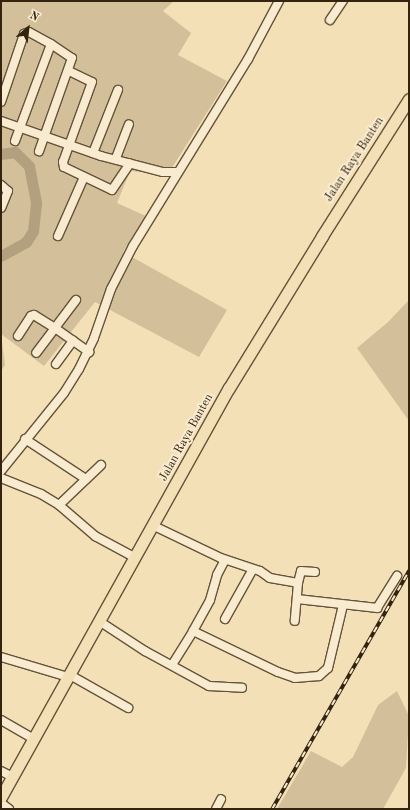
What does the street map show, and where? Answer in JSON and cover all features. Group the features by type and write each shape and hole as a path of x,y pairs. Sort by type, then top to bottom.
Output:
{"main road":[{"name":"Jalan Raya Banten","path":"1,797 152,525 284,297 409,99"}],"street":[{"path":"1,471 25,439 64,393 89,352 111,289 177,172 248,59 279,1"},
{"path":"330,20 343,1"},
{"path":"1,102 24,34 29,32 72,57 69,71 40,152"},
{"path":"15,141 51,44"},
{"path":"69,71 92,82 63,165 112,190 130,162"},
{"path":"93,153 118,90"},
{"path":"1,121 93,153 163,172 177,172"},
{"path":"116,158 129,124"},
{"path":"58,236 84,177"},
{"path":"1,186 8,191 1,208"},
{"path":"36,353 76,300"},
{"path":"18,336 31,316 34,315 89,352"},
{"path":"56,364 73,341"},
{"path":"25,439 86,479"},
{"path":"59,505 101,465"},
{"path":"1,478 36,492 59,505 95,536 134,557"},
{"path":"152,525 225,560 253,569 270,578 298,584"},
{"path":"172,666 210,600 216,575 225,560"},
{"path":"225,619 253,569"},
{"path":"295,622 298,584 301,571 315,572"},
{"path":"297,599 377,608 397,576"},
{"path":"193,631 278,672 295,678 307,679 319,676 328,668 343,605"},
{"path":"99,621 172,666 209,686 242,688"},
{"path":"1,657 69,676 128,708"},
{"path":"1,720 34,739"},
{"path":"1,771 12,777"},
{"path":"216,809 221,799"},
{"path":"1,803 9,809"}],"shaded area":[{"path":"1,1 174,1 163,11 191,33 178,55 227,81 168,174 130,171 117,203 146,216 123,252 227,310 199,357 95,302 44,366 1,334"},
{"path":"409,300 409,421 357,348 388,322"},
{"path":"1,334 5,365 1,371"},
{"path":"397,691 409,716 406,768 383,809 277,809 311,751 342,767 353,757 378,705"}],"waterway":[{"path":"1,154 15,152 29,166 36,203 33,231 26,242 1,256"}],"railway":[{"path":"272,809 409,571"}]}
